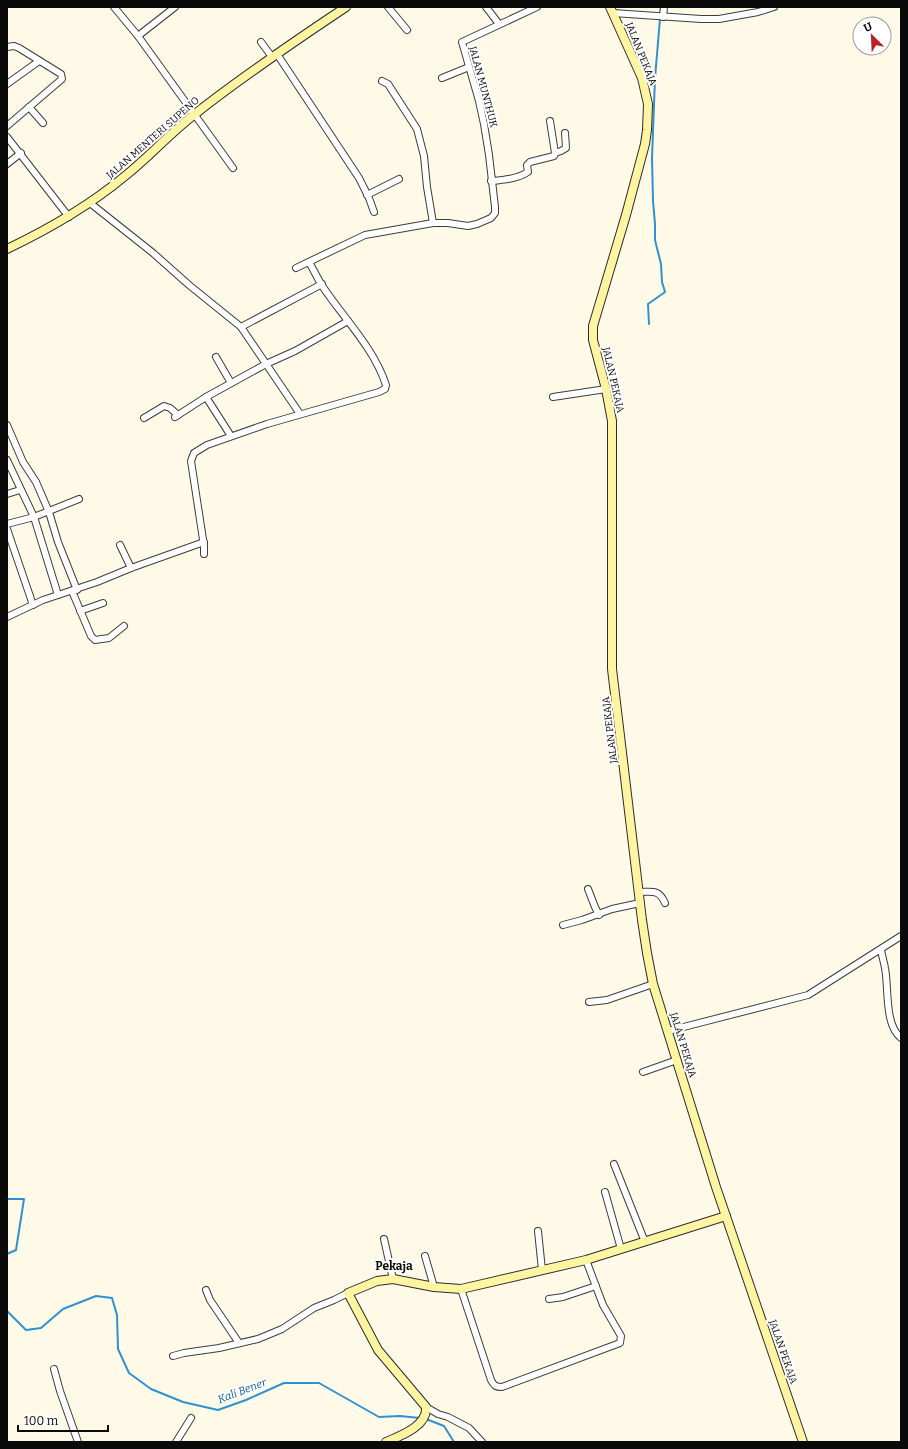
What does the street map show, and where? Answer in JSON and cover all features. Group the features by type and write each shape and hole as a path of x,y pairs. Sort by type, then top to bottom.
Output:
{"street":[{"path":"114,7 138,36 233,168"},
{"path":"138,36 175,7"},
{"name":"JALAN MENTERI SUPENO","path":"7,249 69,217 90,203 124,178 195,114 346,7"},
{"path":"388,7 407,30"},
{"path":"486,7 499,24"},
{"path":"518,7 523,13"},
{"name":"JALAN MUNTHUK","path":"433,223 448,223 468,226 491,218 495,213 484,124 462,42 537,7"},
{"path":"661,17 664,7"},
{"path":"612,10 661,17 719,19 736,17 774,7"},
{"name":"JALAN PEKAJA","path":"612,10 642,78 648,104 645,144 626,215 593,326 593,340 606,389 612,421 612,669 643,927 653,984 726,1216 803,1442"},
{"path":"261,42 275,56 359,178 374,212"},
{"path":"7,48 14,46 60,74 62,79 7,126"},
{"path":"7,84 39,61"},
{"path":"442,78 469,68"},
{"path":"296,268 365,235 433,223 424,156 417,129 388,84 382,81"},
{"path":"30,107 43,123"},
{"path":"550,121 555,153"},
{"path":"492,181 510,179 525,174 528,172 528,164 551,158 555,153 561,152 566,148 565,133"},
{"path":"7,137 21,153 69,217"},
{"path":"7,164 21,153"},
{"path":"367,194 399,179"},
{"path":"90,203 153,253 189,285 241,327 300,414"},
{"path":"204,554 204,542 191,461 192,456 199,449 267,424 385,389 386,385 378,365 359,334 322,284 309,262"},
{"path":"241,327 322,284"},
{"path":"144,418 164,406 170,408 176,416 231,383 266,364 295,351 348,321"},
{"path":"216,357 231,383"},
{"path":"553,397 606,389"},
{"path":"206,397 231,436"},
{"path":"7,425 23,462 36,482 49,512 75,590 80,611 91,636 95,640 109,638 124,626"},
{"path":"7,460 34,517 58,595"},
{"path":"7,494 20,490"},
{"path":"7,524 49,512 79,499"},
{"path":"7,529 33,605"},
{"path":"8,614 204,542"},
{"path":"120,545 131,568"},
{"path":"80,611 103,603"},
{"path":"588,889 594,907 599,915"},
{"path":"639,892 658,893 662,895 665,902"},
{"path":"563,925 599,915 612,909 640,903"},
{"path":"668,1031 808,995 901,936"},
{"path":"881,950 885,968 893,1028 901,1038"},
{"path":"589,1002 607,1000 653,984"},
{"path":"642,1072 677,1060"},
{"path":"614,1164 645,1242"},
{"path":"605,1192 621,1249"},
{"path":"173,1356 184,1353 211,1350 253,1340 282,1329 314,1308 377,1281 394,1279 434,1287 461,1289 586,1260 726,1216"},
{"path":"538,1231 542,1270"},
{"path":"384,1239 394,1279"},
{"path":"425,1256 434,1287"},
{"path":"461,1289 491,1380 497,1387 502,1387 620,1343 621,1336 594,1287 586,1260"},
{"path":"549,1299 563,1297 594,1287"},
{"path":"206,1290 210,1300 239,1343"},
{"path":"348,1293 378,1350 426,1408 469,1428 482,1442"},
{"path":"54,1369 78,1442"},
{"path":"386,1442 417,1427 426,1408"},
{"path":"176,1442 191,1418"}],"waterway":[{"path":"649,324 648,304 665,292 662,282 661,264 655,240 652,158 655,78 661,7"},
{"name":"Kali Bener","path":"7,1199 24,1199 16,1250 7,1254"},
{"name":"Kali Bener","path":"7,1311 26,1330 41,1328 63,1309 96,1296 112,1298 117,1315 118,1349 129,1373 151,1389 183,1402 218,1410 246,1400 284,1383 319,1383 379,1417 400,1416 420,1418"},
{"name":"Kali Bener","path":"426,1419 444,1426 454,1442"}],"district":[{"name":"Pekaja","path":"394,1266"}]}
